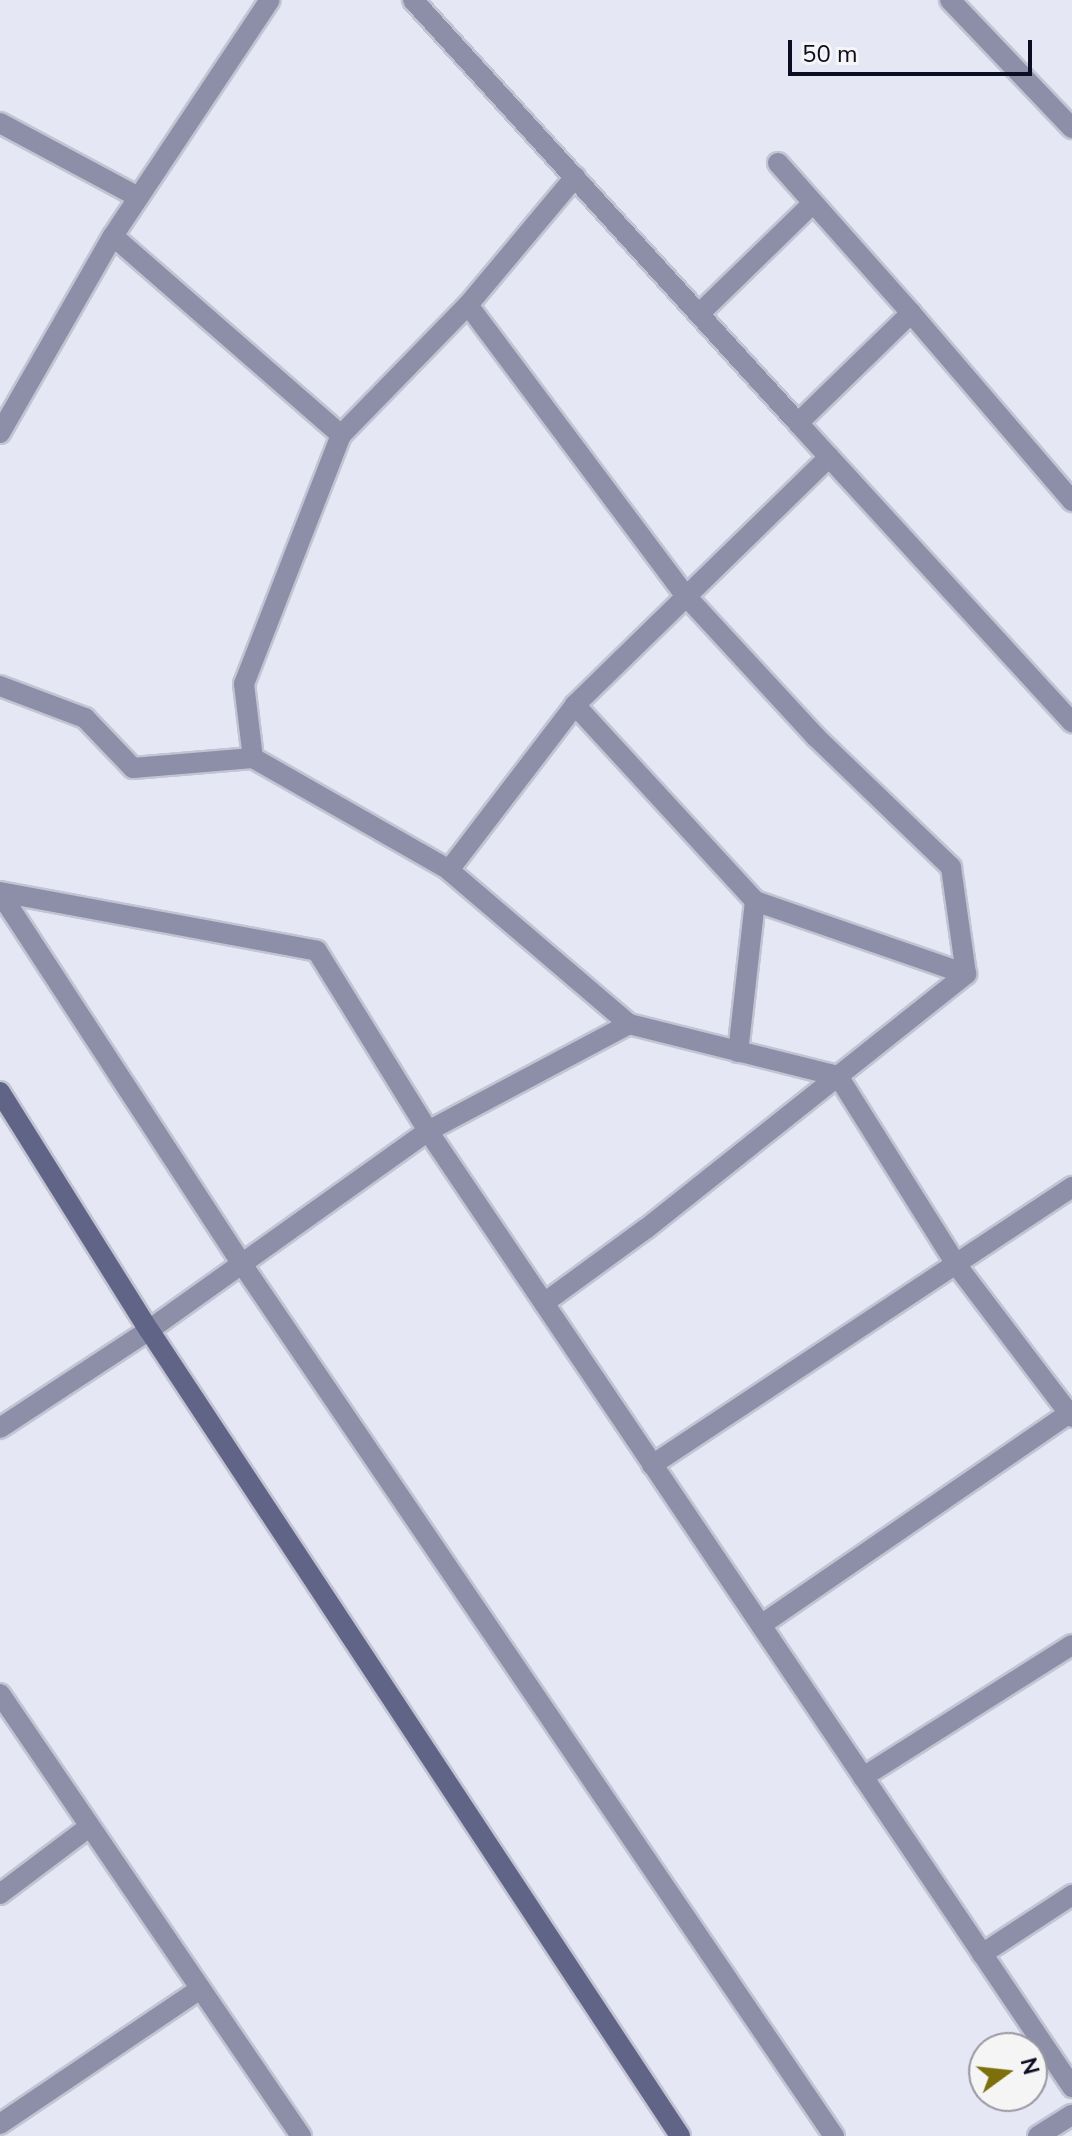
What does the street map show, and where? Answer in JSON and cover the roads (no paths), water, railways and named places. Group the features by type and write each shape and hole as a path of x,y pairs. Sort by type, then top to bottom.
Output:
{"street":[{"path":"0,433 113,236 270,0"},
{"path":"413,0 1072,722"},
{"path":"950,0 1072,128"},
{"path":"0,123 138,197"},
{"path":"778,163 1072,501"},
{"path":"253,758 244,684 341,435 468,305 575,177"},
{"path":"699,314 813,203"},
{"path":"113,236 341,435"},
{"path":"468,305 685,595 816,737 951,867 966,974"},
{"path":"798,423 911,313"},
{"path":"449,870 575,705 829,457"},
{"path":"0,686 85,718 133,768 253,758 449,870 629,1024 838,1076 958,1267 1071,1414 761,1625"},
{"path":"575,705 755,901 966,974"},
{"path":"0,892 317,951 428,1131 1072,2087"},
{"path":"0,892 242,1264 834,2136"},
{"path":"738,1052 755,901"},
{"path":"544,1303 966,974"},
{"path":"0,1428 149,1330 428,1131 629,1024"},
{"path":"0,1092 149,1330 680,2136"},
{"path":"652,1465 958,1267 1072,1187"},
{"path":"863,1777 1072,1645"},
{"path":"0,1694 301,2136"},
{"path":"0,1894 89,1827"},
{"path":"982,1954 1072,1895"},
{"path":"0,2124 200,1989"},
{"path":"1038,2136 1072,2115"}]}
